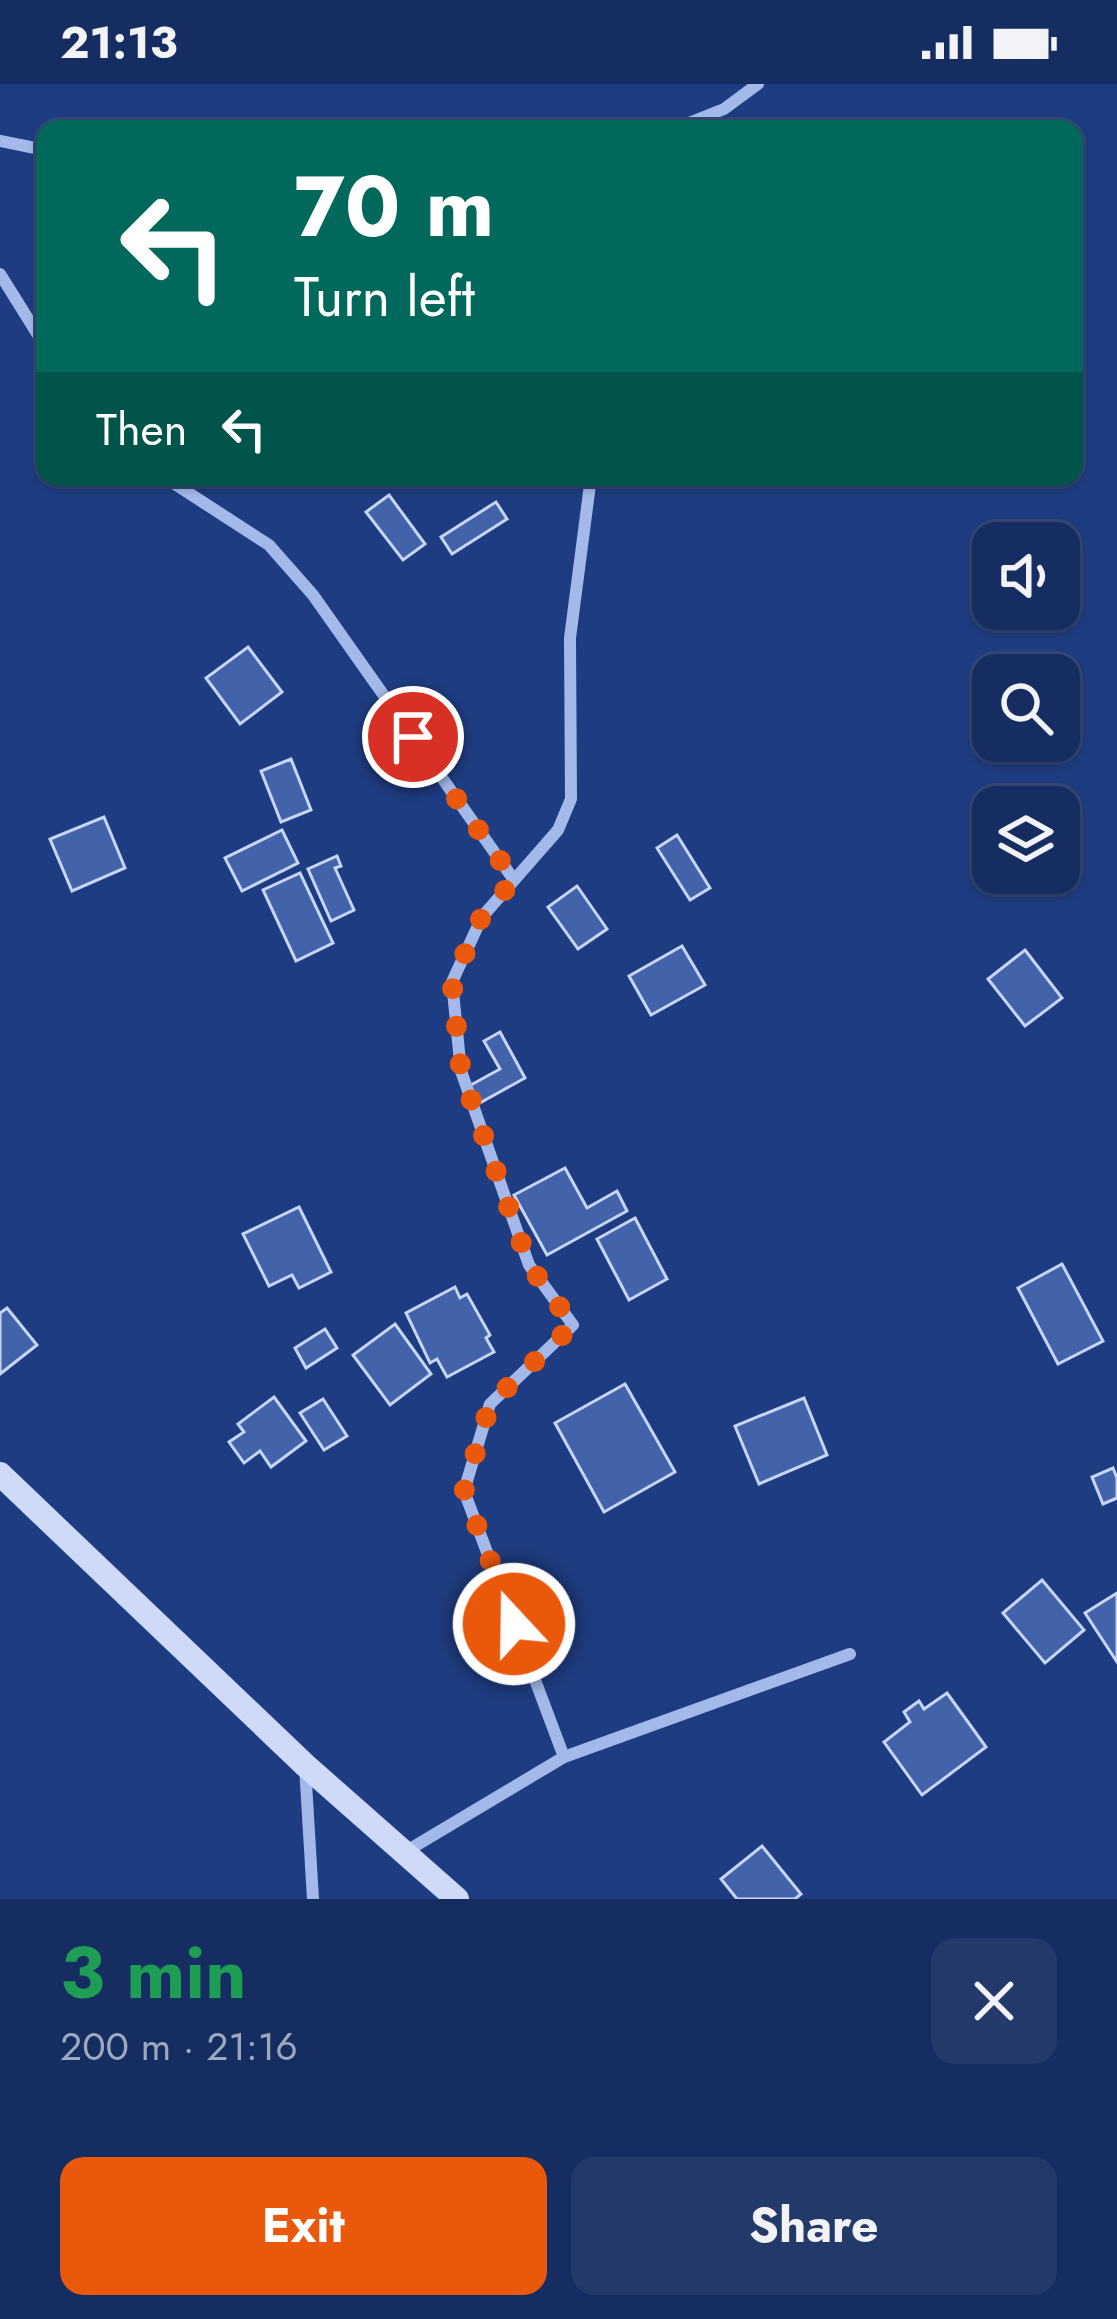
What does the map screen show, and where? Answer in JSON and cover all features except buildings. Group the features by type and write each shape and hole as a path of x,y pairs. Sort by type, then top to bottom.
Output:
{"street":[{"path":"696,120 724,109 758,84"},
{"path":"0,142 36,148"},
{"path":"0,274 36,332"},
{"path":"178,486 269,544 313,595 514,880"},
{"path":"565,1757 464,1491 490,1404 573,1325 529,1265 461,1071 452,982 482,916 558,830 571,800 570,638 590,486"},
{"path":"0,1474 305,1765 458,1899"},
{"path":"405,1852 565,1757 850,1654"},
{"path":"305,1765 313,1899"}],"route":[{"path":"413,737 514,880 482,916 452,982 461,1071 529,1265 573,1325 490,1404 464,1491 514,1624"}]}
